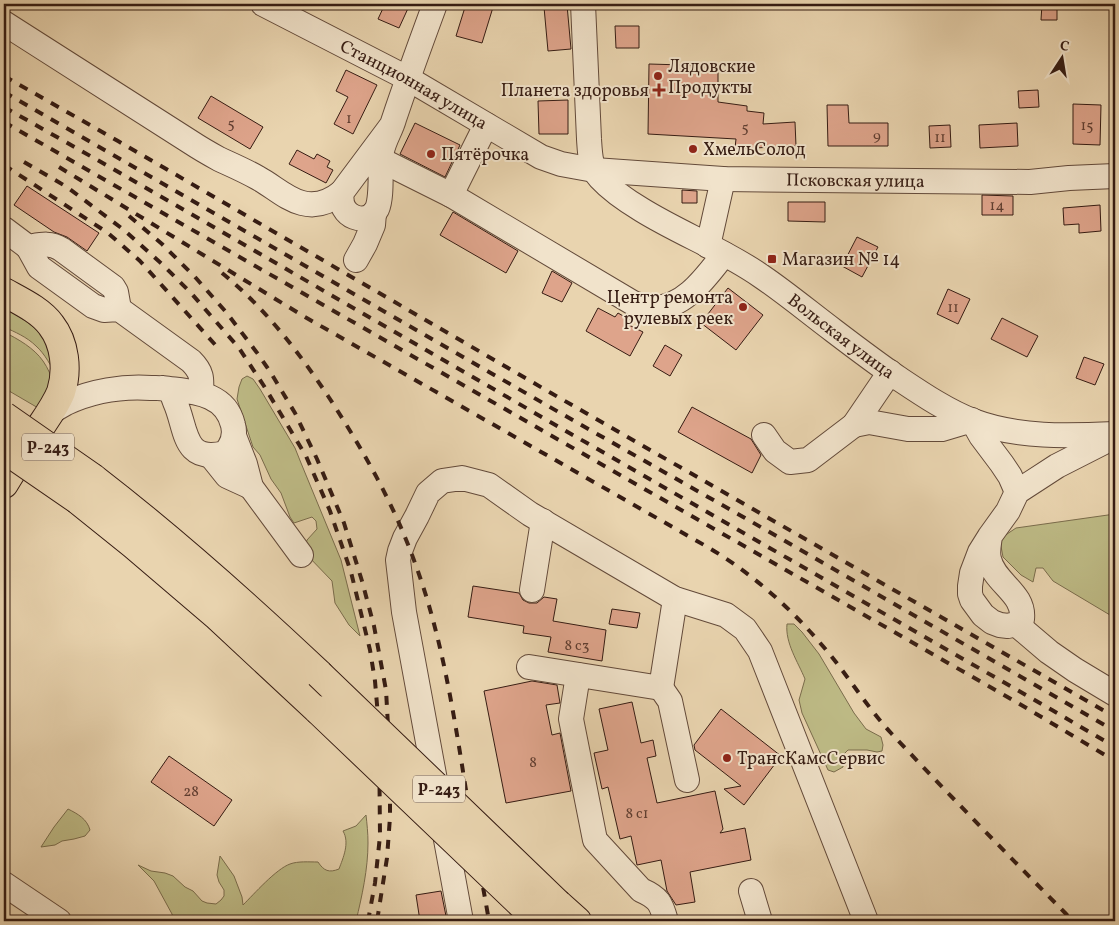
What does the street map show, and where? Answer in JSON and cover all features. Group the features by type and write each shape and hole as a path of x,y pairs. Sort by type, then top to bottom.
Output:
{"main road":[{"path":"4,292 28,306 51,325 62,348 64,361 63,384 56,402 4,484"},
{"name":"Р-243","path":"4,416 85,489 134,545 216,614 318,710 558,915"},
{"name":"Р-243","path":"4,449 85,489 182,550 319,674 558,915"}],"street":[{"name":"Станционная улица","path":"263,4 407,78 541,157 561,164 594,170"},
{"path":"356,260 373,225 374,213 379,199 381,160 385,141 435,4"},
{"path":"583,4 589,139 594,170"},
{"path":"4,23 192,143 302,203 324,203 342,192 392,125"},
{"path":"451,195 486,125"},
{"path":"381,160 451,195 633,304 651,308 668,306 687,295 705,279 716,250 723,179"},
{"name":"Псковская улица","path":"594,170 723,179 1030,182 1115,176"},
{"name":"Вольская улица","path":"594,170 600,178 631,203 656,219 761,276 863,354 952,411 997,428 1023,433 1115,436"},
{"path":"342,192 342,204 345,211 350,215 363,218 374,213"},
{"path":"4,229 28,247 50,244 56,246 113,287 116,292 119,309 191,361 198,369 202,376 201,393"},
{"path":"764,435 775,451 790,462 808,460 854,425 890,372"},
{"path":"49,413 66,403 108,390 138,387 163,388 201,393 216,400 228,412 232,420 234,436 232,444 225,453 211,456 193,449 186,437 173,397 170,392 163,388"},
{"path":"854,425 869,422 908,429 942,430 972,420 981,436 1006,470 1017,492"},
{"path":"234,436 251,486 301,555"},
{"path":"990,536 989,561 999,578 1020,601 1023,611 1022,619 1016,624 1008,626 992,622 983,615 972,600 970,594 972,573 980,552 990,536 1008,511 1017,492 1056,466 1115,436"},
{"path":"211,456 227,476 251,486"},
{"path":"461,921 405,620 398,560 405,538 418,516 428,493 442,481 462,478 489,485 530,514 675,599 726,615 745,629 760,651 866,921"},
{"path":"532,590 543,521"},
{"path":"675,599 661,688 670,701 687,780"},
{"path":"1016,624 1049,652 1115,694"},
{"path":"529,667 661,688"},
{"path":"578,675 571,719 595,840 641,890 651,894 660,902 666,921"},
{"path":"4,884 59,921"},
{"path":"751,892 760,921"}],"shaded area":[{"path":"4,308 26,321 40,334 52,357 57,377 45,356 36,346 25,337 4,327"},
{"path":"4,332 30,348 39,356 48,369 54,384 45,412 4,388"},
{"path":"247,376 253,379 260,389 295,448 341,560 360,636 349,625 335,603 332,581 307,555 305,547 307,540 317,529 316,521 312,517 294,523 281,493 271,479 260,455 253,447 237,399 242,379"},
{"path":"1115,514 1115,618 1053,581 1043,568 1036,568 1033,582 1021,575 1003,557 1000,541 1016,528"},
{"path":"787,624 794,624 819,654 854,713 866,729 881,737 882,751 848,750 843,755 843,767 834,772 828,770 802,713 799,700 805,679 790,645"},
{"path":"68,809 79,815 89,826 90,830 85,836 41,847 54,827"},
{"path":"366,815 367,863 356,921 174,921 154,881 138,865 151,871 173,876 185,887 193,891 202,901 216,904 224,896 224,890 217,875 220,856 234,876 243,905 272,876 290,864 318,862 327,870 339,869 346,845 343,831 356,826"}],"building":[{"path":"385,4 410,4 399,28 378,19"},
{"path":"466,4 494,4 482,43 456,36"},
{"path":"1042,4 1057,4 1057,20 1041,20"},
{"path":"567,5 571,49 548,51 544,7"},
{"path":"615,26 639,26 639,48 616,48"},
{"path":"649,64 718,66 718,102 747,106 747,111 764,113 763,124 795,122 796,146 754,149 735,148 736,139 648,134"},
{"path":"346,70 377,85 353,134 334,124 348,97 336,91"},
{"path":"1038,90 1039,107 1019,108 1018,91"},
{"path":"211,96 263,127 250,149 198,118"},
{"path":"568,100 568,134 539,134 538,101"},
{"path":"1073,104 1101,105 1100,145 1073,144"},
{"path":"827,105 848,105 849,123 888,123 888,146 828,146"},
{"name":"Пятёрочка","path":"415,123 460,145 445,177 400,154"},
{"path":"1017,123 1018,146 980,148 979,125"},
{"path":"950,125 951,147 930,148 929,126"},
{"path":"297,150 314,159 317,154 330,161 327,167 333,170 326,183 289,164"},
{"path":"27,186 99,233 87,251 67,237 54,232 14,205"},
{"path":"682,190 697,191 697,203 682,203"},
{"path":"982,195 1013,196 1013,215 982,215"},
{"path":"788,202 825,202 825,222 788,221"},
{"path":"1100,205 1101,231 1079,233 1079,224 1064,225 1063,208"},
{"path":"453,212 518,251 506,273 440,235"},
{"path":"857,237 878,247 862,277 842,266"},
{"path":"552,271 572,283 562,302 542,293"},
{"path":"728,288 763,315 736,350 701,323"},
{"path":"948,289 970,299 958,324 937,314"},
{"path":"598,308 615,317 618,313 632,321 629,325 643,332 630,356 586,331"},
{"path":"1002,318 1038,336 1027,357 991,339"},
{"path":"665,345 682,355 670,376 653,366"},
{"path":"1084,357 1104,364 1095,385 1076,378"},
{"path":"692,407 751,439 761,455 752,473 678,432"},
{"path":"473,586 519,593 523,600 529,603 537,603 544,597 557,599 553,621 606,630 602,661 548,652 551,637 523,633 524,626 468,617"},
{"path":"612,609 640,613 637,628 609,624"},
{"path":"532,681 557,685 560,703 546,705 552,735 560,733 571,791 506,803 484,691"},
{"path":"632,702 641,743 653,740 656,756 647,758 657,803 715,791 723,829 720,833 745,828 751,860 690,872 695,902 676,905 667,891 661,860 637,865 631,836 620,839 608,787 602,789 594,753 608,750 599,709"},
{"path":"721,709 781,756 744,805 724,789 741,786 695,750 694,745"},
{"path":"169,756 232,800 214,826 151,782"},
{"path":"441,891 447,921 420,921 416,895"}],"railway":[{"path":"4,76 1115,717"},
{"path":"4,92 1115,731"},
{"path":"4,107 1115,747"},
{"path":"4,122 1018,703 1115,761"},
{"path":"24,162 67,187 124,230 191,293 239,348 306,456 330,511 351,572 370,650 375,681 379,728 380,836 375,883 368,921"},
{"path":"4,165 108,233 140,261 219,349"},
{"path":"59,167 305,317 705,545 749,575 810,631 891,733 1073,921"},
{"path":"129,216 162,244 195,277 226,312 258,354 295,413 344,523 374,626 386,690 390,762 390,817 387,858 377,921"},
{"path":"222,273 252,300 280,330 317,379 365,456 407,541 438,638 489,921"}],"place":[{"name":"Лядовские Продукты","path":"658,76"},
{"name":"Планета здоровья","path":"659,90"},
{"name":"ХмельСолод","path":"693,149"},
{"name":"Пятёрочка","path":"431,154"},
{"name":"Магазин № 14","path":"772,259"},
{"name":"Центр ремонта рулевых реек","path":"743,307"},
{"name":"ТрансКамсСервис","path":"727,758"}]}
